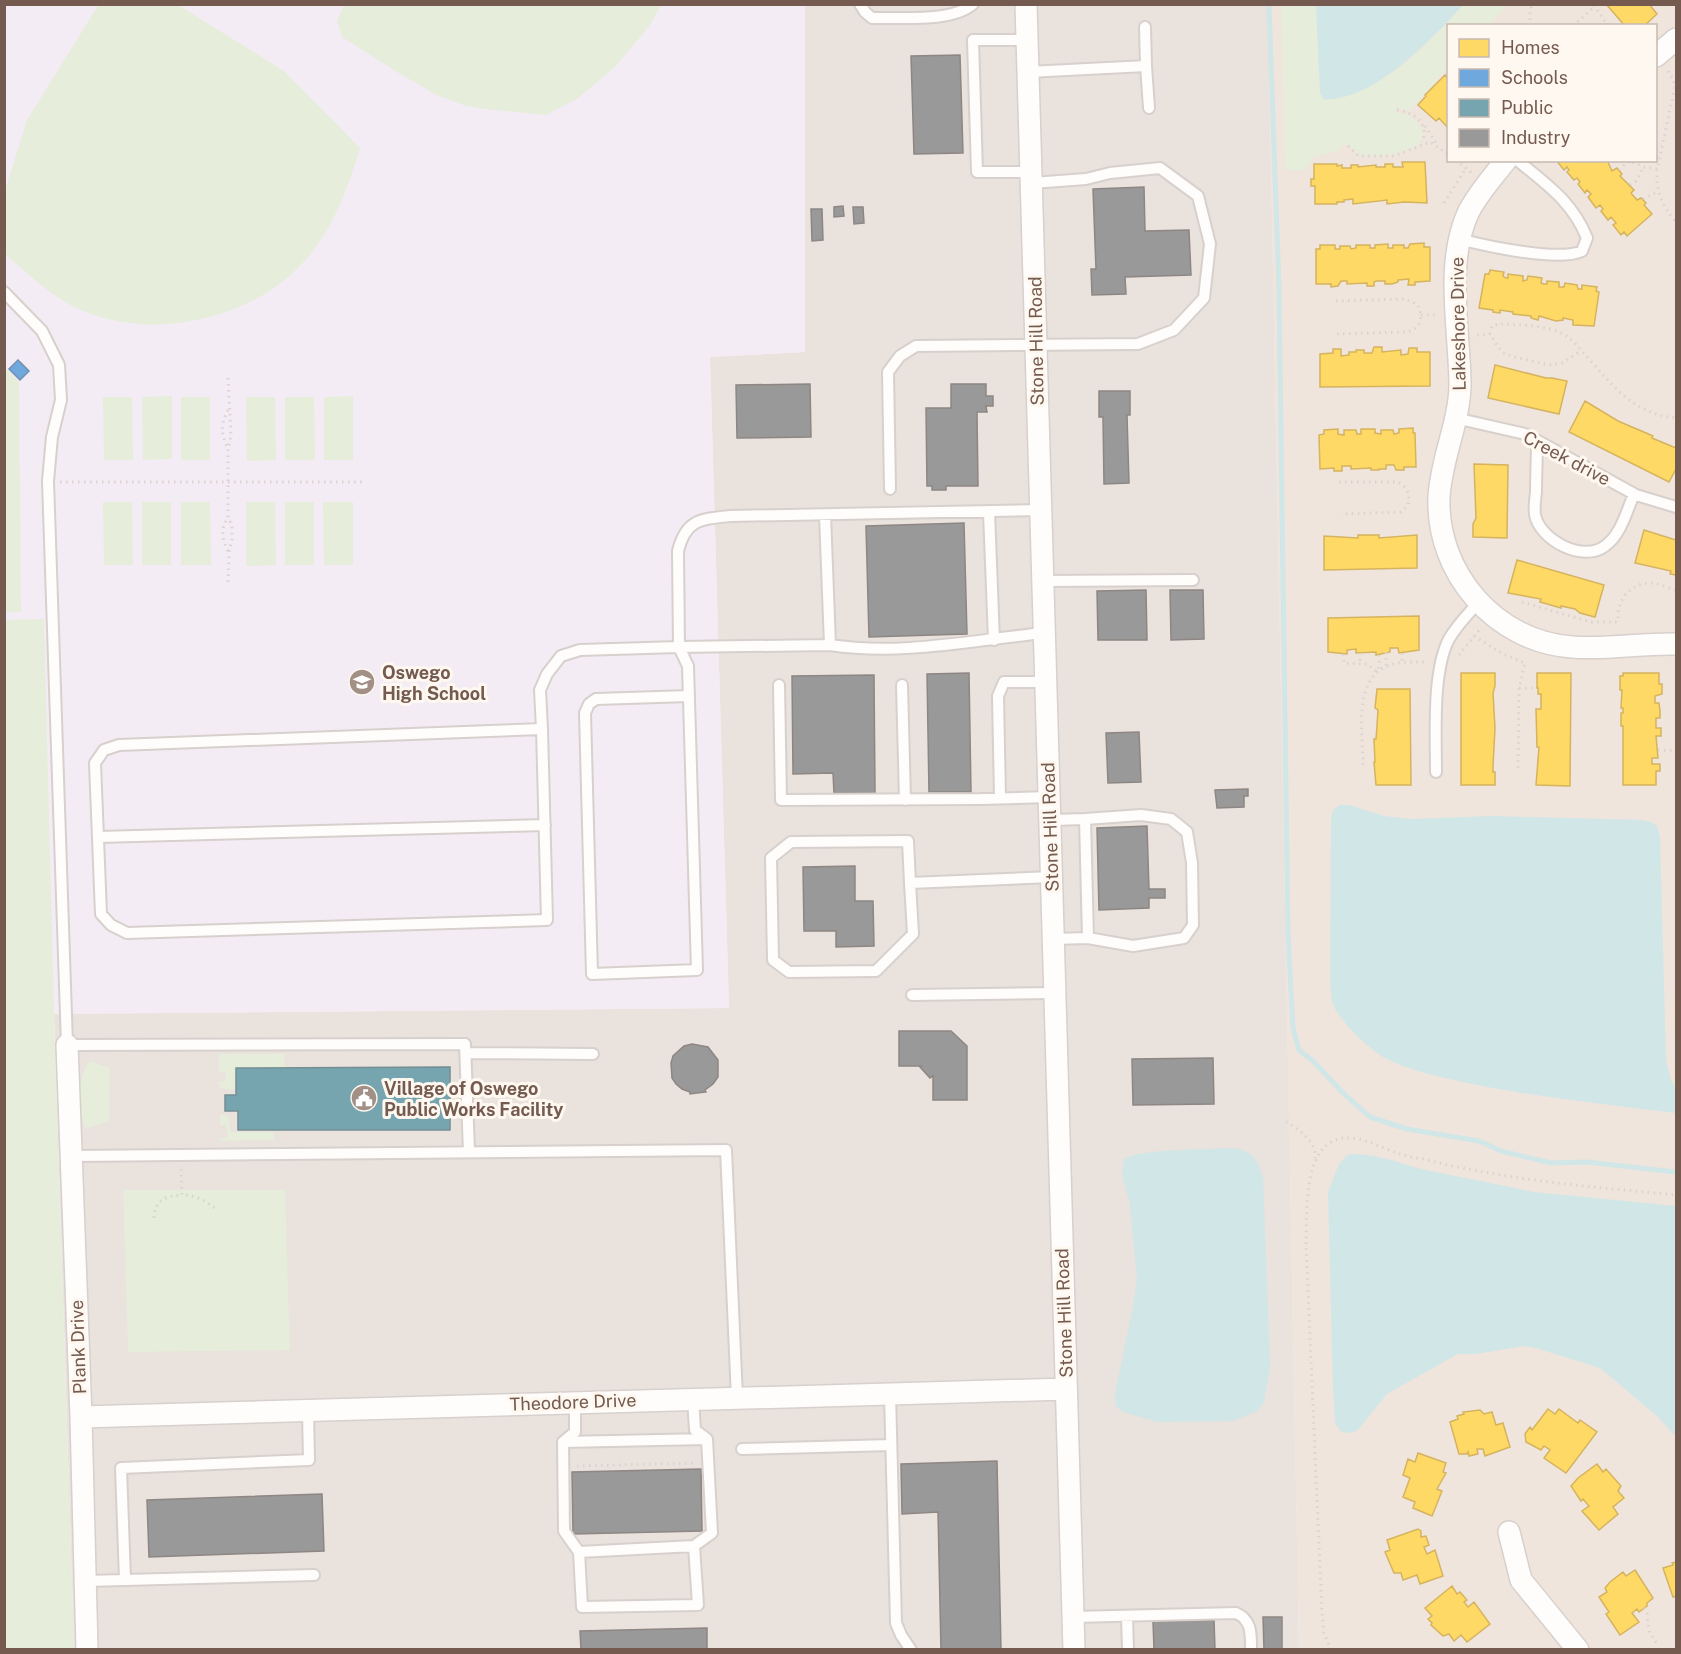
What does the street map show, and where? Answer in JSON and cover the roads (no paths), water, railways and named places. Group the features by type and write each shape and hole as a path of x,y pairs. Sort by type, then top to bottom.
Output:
{"street":[{"name":"Stone Hill Road","path":"1026,4 1074,1650"},
{"path":"1662,64 1677,39"},
{"name":"Lakeshore Drive","path":"1504,162 1478,195 1469,211 1456,255 1460,388 1440,485 1440,517 1443,537 1452,563 1468,592 1478,603 1498,620 1525,636 1548,644 1572,647 1677,644"},
{"name":"Plank Drive","path":"67,1045 87,1650"},
{"name":"Theodore Drive","path":"81,1417 1066,1389"},
{"path":"1509,1532 1521,1580 1578,1650"}],"lane":[{"path":"860,4 864,12 872,18 949,15 966,10 973,4"},
{"path":"1145,27 1149,108"},
{"path":"890,489 888,372 900,356 916,346 1138,344 1174,330 1204,298 1210,244 1198,196 1160,168 1110,173 1086,179 1032,178 977,172 973,40 1028,40"},
{"path":"1028,72 1146,66"},
{"path":"1459,239 1488,247 1554,255 1569,255 1582,250 1587,238 1578,217 1543,180 1520,162"},
{"path":"4,292 42,331 59,365 61,400 52,437 48,481 67,1045 465,1044 469,1152"},
{"name":"Creek drive","path":"1455,418 1525,434 1634,494 1677,507"},
{"path":"1537,441 1535,514 1540,529 1569,550 1590,551 1605,547 1617,532 1634,494"},
{"path":"689,696 596,699 589,704 585,713 592,974 698,970 689,696 688,666 679,647 678,551 682,536 691,525 701,519 730,516 1040,510"},
{"path":"989,512 994,640"},
{"path":"825,514 830,645"},
{"path":"1042,581 1193,580"},
{"path":"1436,772 1436,695 1442,662 1447,642 1458,624 1478,603"},
{"path":"542,729 119,745 104,750 96,763 101,914 111,925 127,933 548,920 542,729 540,690 547,674 561,656 580,650 679,647 830,645 869,649 949,646 1044,633"},
{"path":"1000,798 998,696 1004,682 1045,682"},
{"path":"902,685 905,800"},
{"path":"779,686 781,800 1050,797"},
{"path":"1050,820 1141,815 1171,819 1187,832 1192,863 1192,925 1184,938 1133,946 1088,938 1053,939"},
{"path":"1085,819 1088,938"},
{"path":"98,837 545,825"},
{"path":"908,841 910,884 913,934 876,971 789,972 773,960 771,858 791,842 908,841"},
{"path":"910,884 1052,877"},
{"path":"912,995 1054,993"},
{"path":"466,1053 593,1053"},
{"path":"72,1156 726,1150 737,1398"},
{"path":"890,1394 896,1623 911,1650"},
{"path":"693,1399 695,1430 707,1439"},
{"path":"575,1402 575,1432 563,1443 564,1531 579,1552 582,1608 698,1605 694,1546"},
{"path":"125,1580 121,1468 309,1460 308,1410"},
{"path":"563,1443 707,1439"},
{"path":"579,1552 694,1546 712,1533 707,1439"},
{"path":"742,1449 891,1445"},
{"path":"85,1581 314,1575"},
{"path":"1073,1617 1236,1613 1242,1616 1251,1629 1251,1650"},
{"path":"1127,1616 1128,1650"}],"waterway":[{"path":"1269,4 1279,289 1288,934 1293,1028 1299,1050 1370,1117 1407,1129 1479,1141 1501,1151 1551,1163 1587,1162 1676,1172"}],"place":[{"name":"Oswego High School","path":"362,682"},
{"name":"Village of Oswego Public Works Facility","path":"364,1098"}]}
